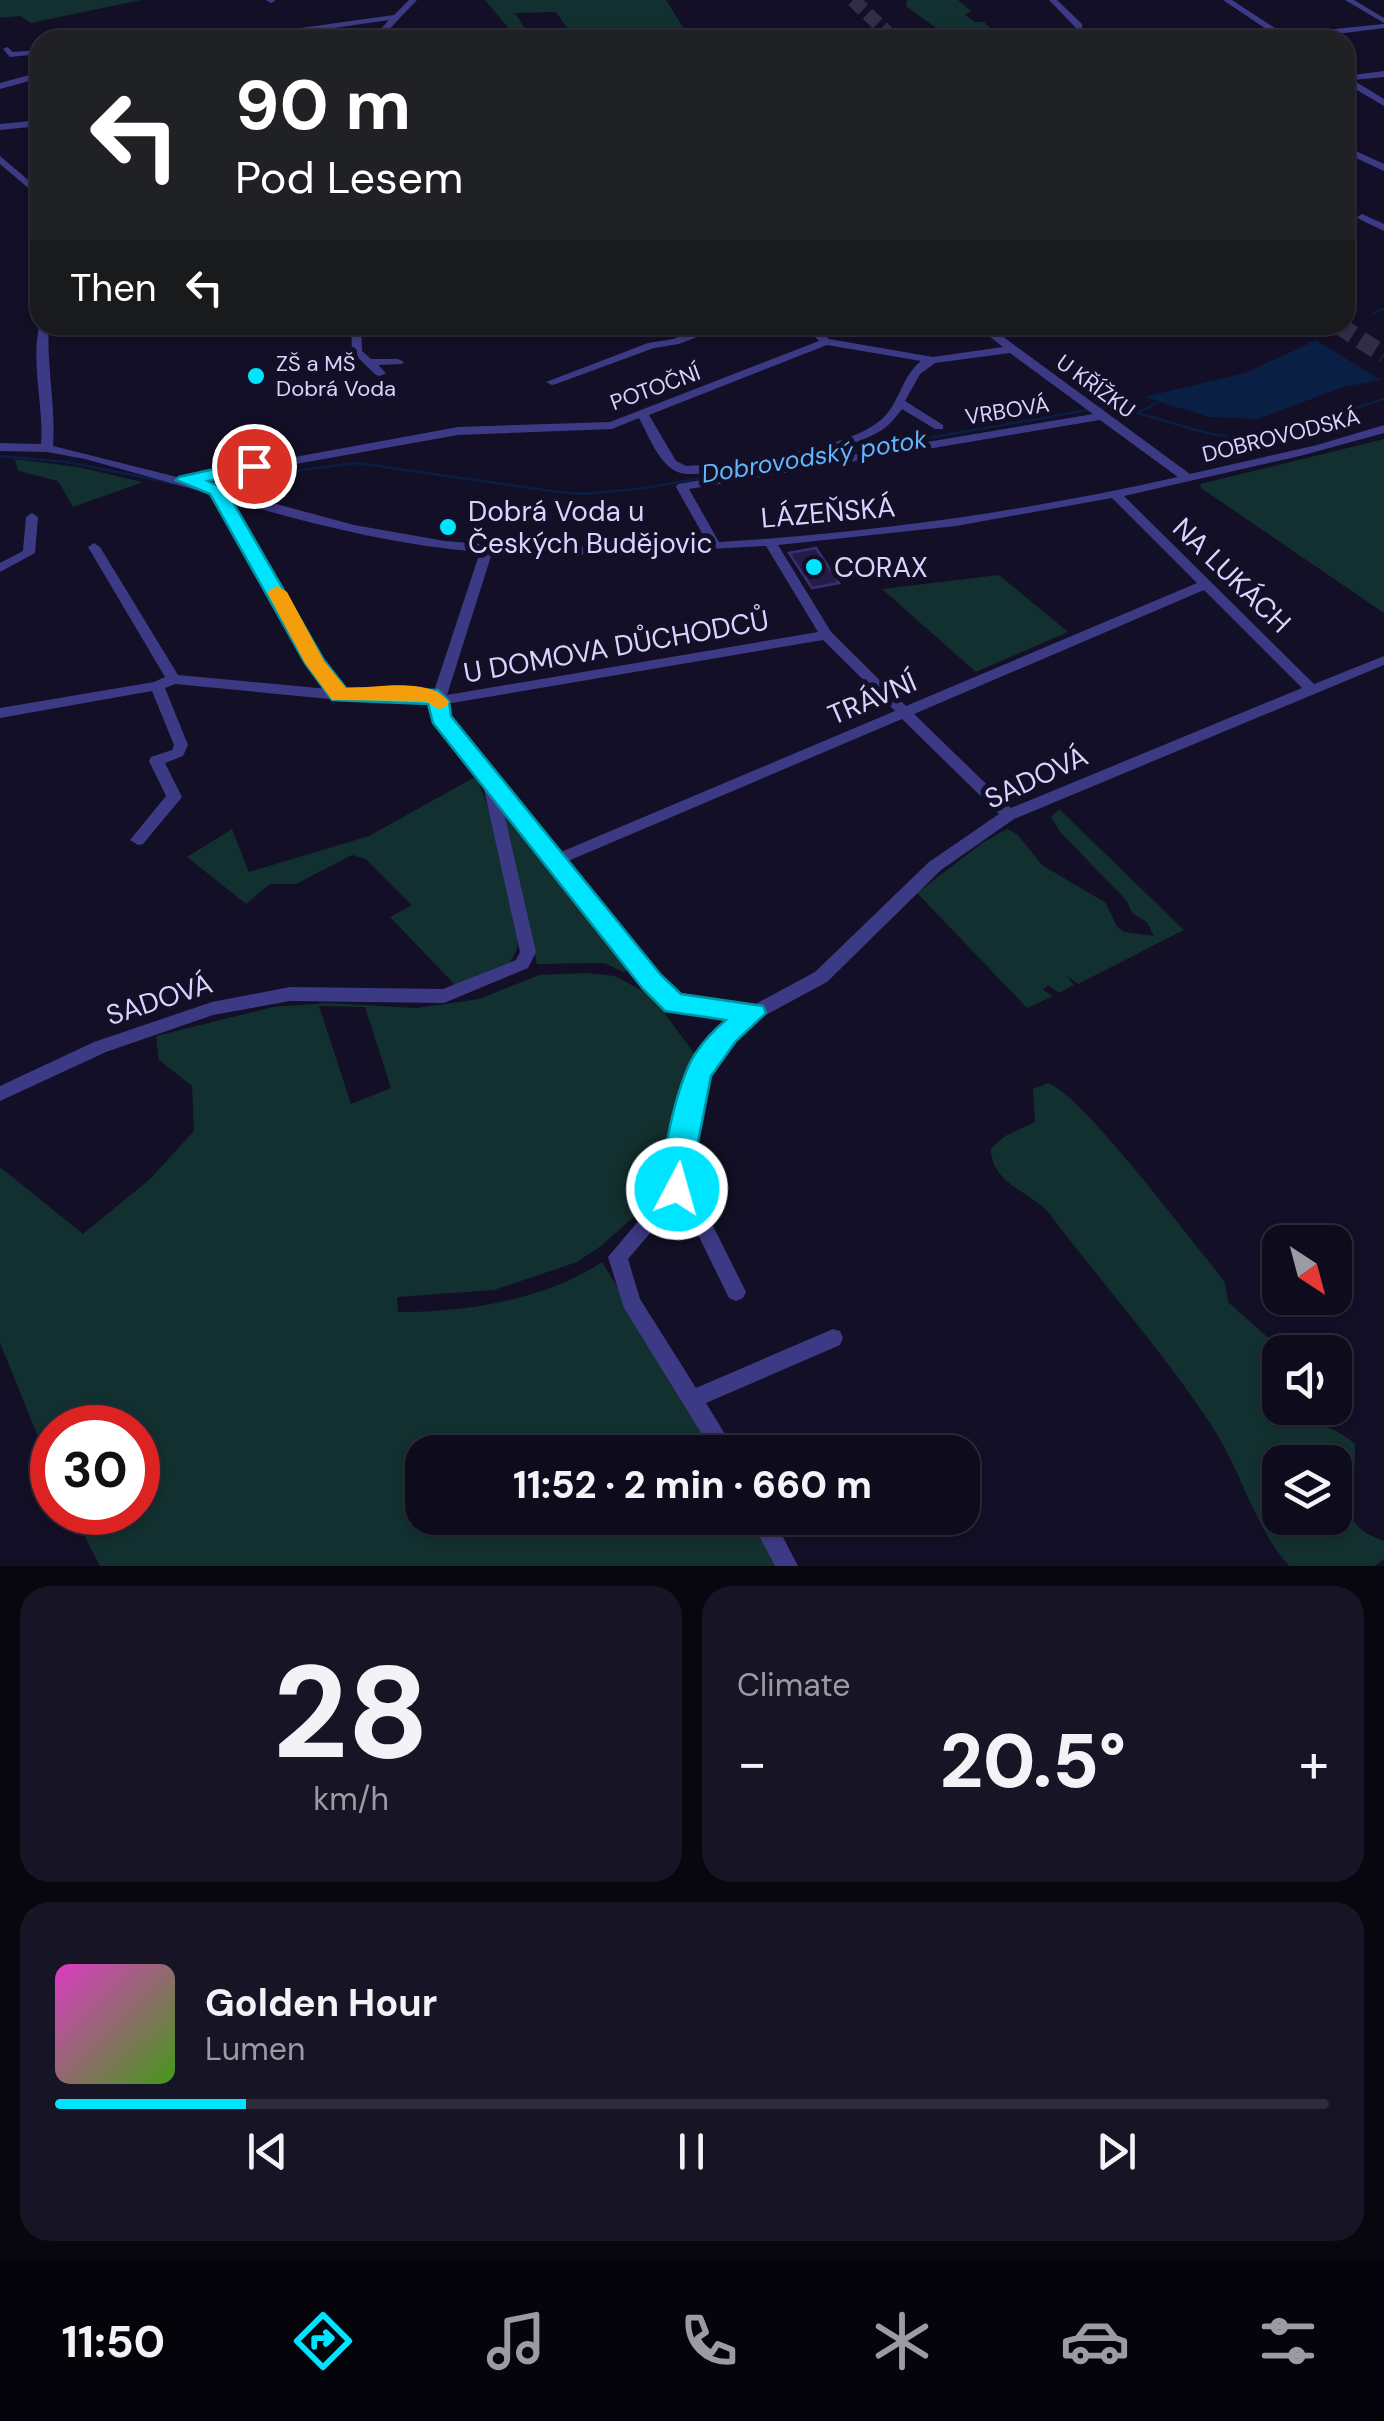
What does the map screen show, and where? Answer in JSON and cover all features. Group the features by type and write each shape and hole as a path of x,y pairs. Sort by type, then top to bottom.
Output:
{"street":[{"path":"385,30 413,0"},
{"path":"1053,0 1079,26"},
{"path":"1227,0 1272,30"},
{"path":"1349,0 1384,23"},
{"path":"311,30 397,17"},
{"path":"1341,30 1384,23"},
{"path":"7,49 10,55 30,53"},
{"path":"1355,78 1384,74"},
{"path":"0,86 30,78"},
{"path":"1355,85 1384,103"},
{"path":"0,128 30,124"},
{"path":"1355,154 1384,168"},
{"path":"0,158 30,186"},
{"path":"1362,217 1384,228"},
{"path":"43,335 40,355 50,428 47,448"},
{"path":"356,335 357,352 376,368 398,362"},
{"path":"552,382 652,345 695,335"},
{"path":"819,335 826,342 933,360 1012,349"},
{"name":"U KŘÍŽKU","path":"993,335 1188,479"},
{"name":"POTOČNÍ","path":"186,480 432,434 599,427 644,414 826,342"},
{"path":"644,414 671,463 679,469 842,445 871,434 889,419 913,371 933,360"},
{"path":"899,402 939,426"},
{"name":"VRBOVÁ","path":"715,546 682,487 1100,415"},
{"name":"DOBROVODSKÁ","path":"1188,479 1384,429"},
{"name":"LÁZEŇSKÁ","path":"0,447 47,448 186,480 358,530 487,550 613,551 715,546 938,526 1116,496 1188,479"},
{"path":"210,488 315,663 340,695"},
{"name":"NA LUKÁCH","path":"1116,496 1313,691"},
{"path":"0,568 29,553 32,517"},
{"path":"770,543 826,635 1010,814"},
{"path":"94,546 165,682 181,746 178,753 156,761 174,797 138,840"},
{"path":"487,550 438,701 441,718 558,859 652,982 674,1004 754,1013"},
{"name":"TRÁVNÍ","path":"558,859 1207,584"},
{"name":"U DOMOVA DŮCHODCŮ","path":"0,713 165,682 340,695 430,694 438,701 826,635"},
{"name":"SADOVÁ","path":"693,1399 631,1302 618,1257 677,1189 676,1170 704,1061 727,1034 754,1013 821,977 935,866 1010,814 1384,660"},
{"name":"SADOVÁ","path":"0,1094 100,1047 212,1009 290,994 444,996 522,964 528,952 488,777"},
{"path":"676,1170 736,1292"},
{"path":"715,1435 693,1399 832,1338"},
{"path":"770,1535 787,1566"}],"green space":[{"path":"0,0 141,0 31,23 20,16 0,18"},
{"path":"485,0 666,0 685,30 568,30 556,12 515,13 526,30 510,30"},
{"path":"907,0 958,0 971,11 965,15 993,30 938,30 906,6"},
{"path":"1384,439 1384,613 1201,488 1200,484"},
{"path":"15,459 78,467 143,482 73,507 58,481 18,471"},
{"path":"999,575 1068,632 976,672 882,589"},
{"path":"475,777 503,861 515,914 517,947 506,968 456,986 390,917 412,905 366,859 352,855 296,884 270,884 246,904 187,857 232,829 249,872 369,836"},
{"path":"1059,809 1184,930 1078,984 1067,976 1074,985 1059,993 1048,985 1043,990 1053,996 1027,1008 917,893 982,843 1007,829 1017,834 1042,865 1106,903 1117,927 1124,932 1154,936 1147,922 1132,913 1127,901 1060,832 1051,817"},
{"path":"502,811 600,934 630,964 629,970 623,972 605,963 537,964"},
{"path":"539,975 615,976 672,1007 665,1014 697,1057 668,1161 654,1178 646,1206 601,1246 577,1262 494,1290 397,1297 398,1312 451,1310 530,1295 602,1262 709,1435 405,1435 405,1535 763,1535 778,1566 100,1566 84,1535 160,1535 160,1405 30,1405 30,1417 0,1343 0,1167 83,1234 150,1179 194,1131 192,1086 159,1060 156,1036 273,1007 327,1003 417,1008 479,999","holes":["319,1006 365,1007 391,1088 351,1104"]},
{"path":"1048,1083 1084,1112 1215,1269 1225,1283 1228,1302 1265,1335 1262,1425 1325,1425 1342,1434 1355,1444 1352,1476 1352,1445 1262,1445 1262,1525 1212,1426 1173,1371 1048,1212 1003,1178 997,1169 991,1148 1005,1136 1035,1122 1033,1089"},
{"path":"1352,1518 1360,1528 1384,1541 1384,1559 1375,1566 1289,1566 1267,1535 1352,1535"}],"water":[{"path":"1316,340 1381,380 1343,387 1258,419 1209,417 1144,397 1245,373"}],"building":[{"name":"CORAX","path":"816,548 839,583 812,588 789,553"}],"waterway":[{"path":"1374,313 1384,308"},
{"name":"Dobrovodský potok","path":"197,483 357,463 585,494 645,488 1099,408 1243,438 1279,435 1384,399"},
{"path":"1139,412 1157,403"},
{"name":"Dobrovodský potok","path":"0,456 67,462 182,485"}],"tunnel":[{"path":"853,0 884,30"},
{"path":"1353,335 1384,355"}],"slow traffic":[{"path":"277,592 315,663 340,695 430,694 438,702"}],"place":[{"name":"ZŠ a MŠ Dobrá Voda","path":"256,376"},
{"name":"Dobrá Voda u Českých Budějovic","path":"448,527"},
{"name":"CORAX","path":"814,567"}],"route":[{"path":"254,466 186,480 217,490 315,663 340,695 430,694 438,701 441,718 558,859 652,982 674,1004 754,1013 727,1034 704,1061 676,1170 677,1189"}]}
